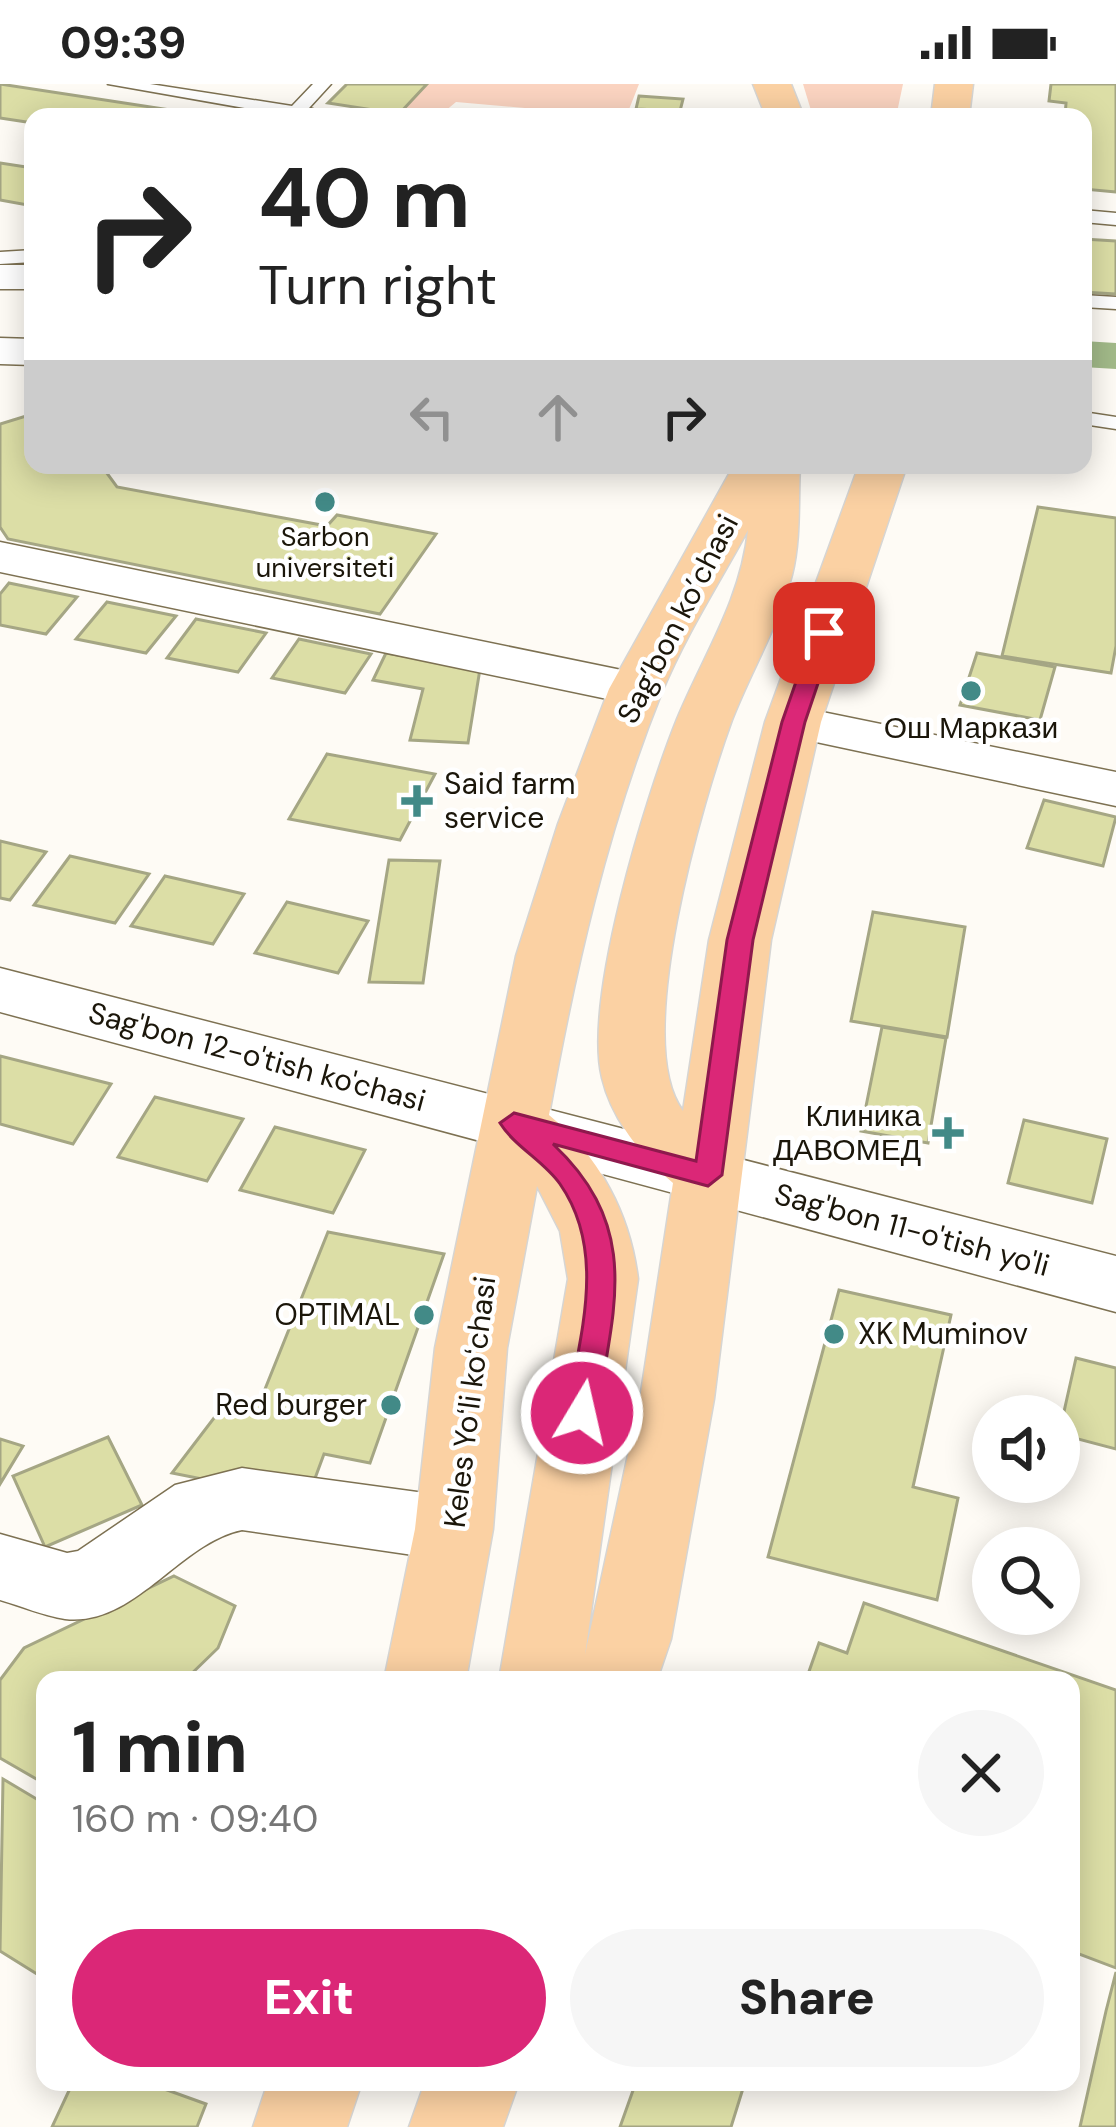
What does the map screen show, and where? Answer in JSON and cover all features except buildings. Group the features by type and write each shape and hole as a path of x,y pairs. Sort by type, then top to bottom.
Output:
{"main road":[{"name":"Sag’bon ko’chasi","path":"514,1123 547,956 587,824 636,689 753,474"},
{"path":"708,1175 680,1155 649,1118 634,1082 627,1032 638,964 686,773 766,574 775,474"},
{"path":"619,1671 631,1639 677,1399 740,940 793,722 880,474"},
{"name":"Sag'bon 12-o'tish ko'chasi","path":"0,990 708,1175"},
{"path":"514,1123 555,1157 583,1196 599,1236 603,1280 541,1671"},
{"name":"Keles Yoʻli koʻchasi","path":"427,1671 454,1529 471,1348 514,1123"},
{"name":"Sag'bon 11-o'tish yo'li","path":"708,1175 1116,1284"},
{"path":"299,2127 312,2091"},
{"path":"456,2127 469,2091"}],"street":[{"path":"0,556 636,689"},
{"path":"793,722 1116,789"},
{"path":"0,1567 67,1586 94,1582 201,1507 242,1498 454,1529"}],"lane":[{"path":"117,84 270,108"},
{"path":"300,108 322,84"}],"shaded area":[{"path":"427,84 639,84 630,108 524,108 456,102 449,108 405,108"},
{"path":"803,84 903,84 898,108 810,108"}],"waterway":[{"path":"1092,355 1116,356"}],"place":[{"name":"Sarbon universiteti","path":"325,502"},
{"name":"Ош Маркази","path":"971,691"},
{"name":"Said farm service","path":"417,801"},
{"name":"Клиника ДАВОМЕД","path":"948,1133"},
{"name":"OPTIMAL","path":"424,1315"},
{"name":"XK Muminov","path":"834,1334"},
{"name":"Red burger","path":"391,1405"}],"route":[{"path":"582,1413 603,1280 599,1236 583,1196 555,1157 514,1123 708,1175 740,940 793,722 824,633"}]}
